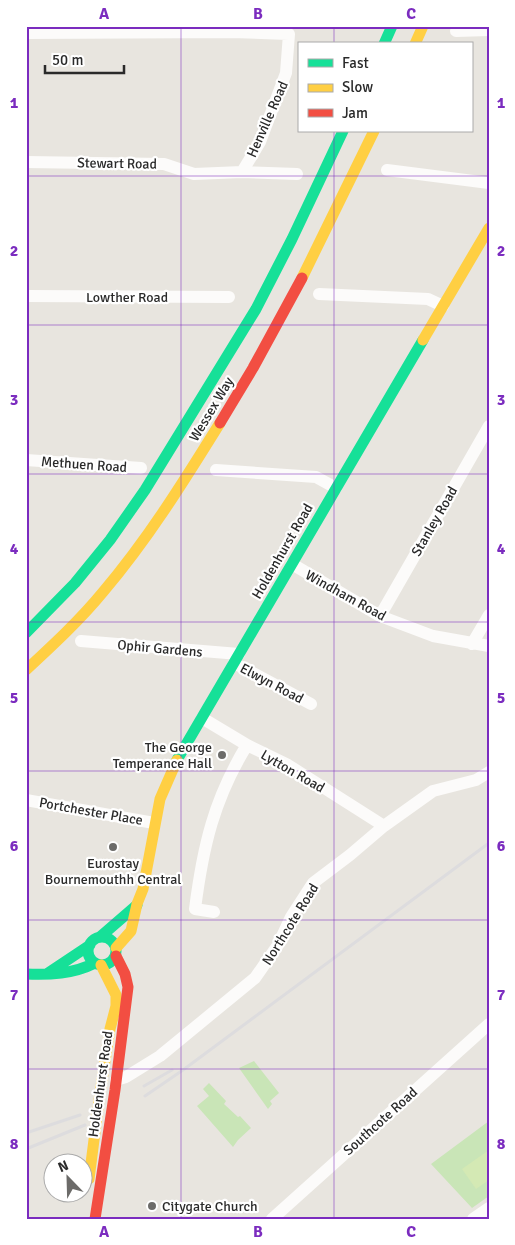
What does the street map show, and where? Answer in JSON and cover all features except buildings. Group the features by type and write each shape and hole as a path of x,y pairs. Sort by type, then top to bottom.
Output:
{"main road":[{"path":"385,42 392,26"},
{"path":"416,42 423,26"},
{"name":"Wessex Way","path":"26,633 75,583 123,522 150,482 260,302 343,132"},
{"name":"Wessex Way","path":"26,670 58,641 100,597 142,545 167,507 269,341 317,250 374,132"},
{"name":"Holdenhurst Road","path":"98,964 110,963 131,931 143,889 154,823 160,799 169,776 489,228"},
{"path":"48,974 112,928 138,904"},
{"path":"100,937 108,938 114,944 116,952"},
{"name":"Holdenhurst Road","path":"90,945 88,953 98,964 116,994 116,1006 110,1029 92,1155"},
{"name":"Holdenhurst Road","path":"95,1219 119,1082 128,987 116,952"},
{"path":"26,974 63,973 98,964"}],"street":[{"path":"456,31 475,28 489,30"},
{"path":"26,33 69,30 232,29"},
{"name":"Henville Road","path":"232,29 289,34 286,74 260,142 242,172"},
{"name":"Stewart Road","path":"26,162 164,164 194,174 242,172 297,174"},
{"path":"387,170 489,183"},
{"path":"319,294 428,299 442,306"},
{"name":"Lowther Road","path":"26,296 228,297"},
{"name":"Stanley Road","path":"380,616 489,426"},
{"name":"Methuen Road","path":"26,460 141,468"},
{"path":"216,470 316,477 336,488"},
{"name":"Windham Road","path":"292,564 380,616 433,636 489,646"},
{"path":"472,644 489,615"},
{"name":"Ophir Gardens","path":"81,641 236,659"},
{"name":"Elwyn Road","path":"236,659 311,704"},
{"name":"Lytton Road","path":"202,718 247,745 288,765 384,826"},
{"path":"214,912 195,909 201,862 214,811 234,766 247,745"},
{"name":"Northcote Road","path":"119,1082 160,1056 255,978 278,945 291,917 313,883 384,826 433,791 476,780 489,772"},
{"name":"Portchester Place","path":"26,800 154,823"},
{"name":"Southcote Road","path":"272,1219 489,1024"},
{"path":"473,1219 489,1208"}],"green space":[{"path":"254,1061 279,1093 270,1101 272,1104 268,1109 239,1068"},
{"path":"209,1083 226,1101 224,1104 238,1117 240,1116 251,1128 233,1147 197,1106 209,1096 203,1089"},
{"path":"489,1121 489,1196 472,1208 431,1164"},
{"path":"489,1150 489,1180 476,1189 462,1169"}],"railway":[{"path":"145,1096 183,1070 489,843"},
{"path":"144,1086 172,1070"},
{"path":"26,1133 80,1115"},
{"path":"26,1149 85,1125"}],"traffic: fast":[{"path":"385,42 392,26"},
{"path":"26,633 75,583 110,540 145,490 256,309 292,239 343,132"},
{"path":"177,760 423,340"},
{"path":"100,937 137,905"},
{"path":"102,937 112,941 116,951 112,961 102,965 92,961 88,951 92,941 102,937"},
{"path":"48,973 90,945"},
{"path":"26,974 61,973 78,970 95,963"}],"traffic: slow":[{"path":"416,42 423,26"},
{"path":"302,278 374,132"},
{"path":"423,340 489,228"},
{"path":"26,670 76,622 119,572 165,509 220,423"},
{"path":"116,948 131,931 137,904 143,889 160,799 177,760"},
{"path":"92,1156 110,1029 116,1006 116,995 101,965"}],"traffic: jam":[{"path":"220,423 253,368 302,278"},
{"path":"95,1219 115,1090 128,987 125,974 116,956"}],"place":[{"name":"The George Temperance Hall","path":"222,755"},
{"name":"Eurostay Bournemouthh Central","path":"113,847"},
{"name":"Citygate Church","path":"152,1206"}]}
